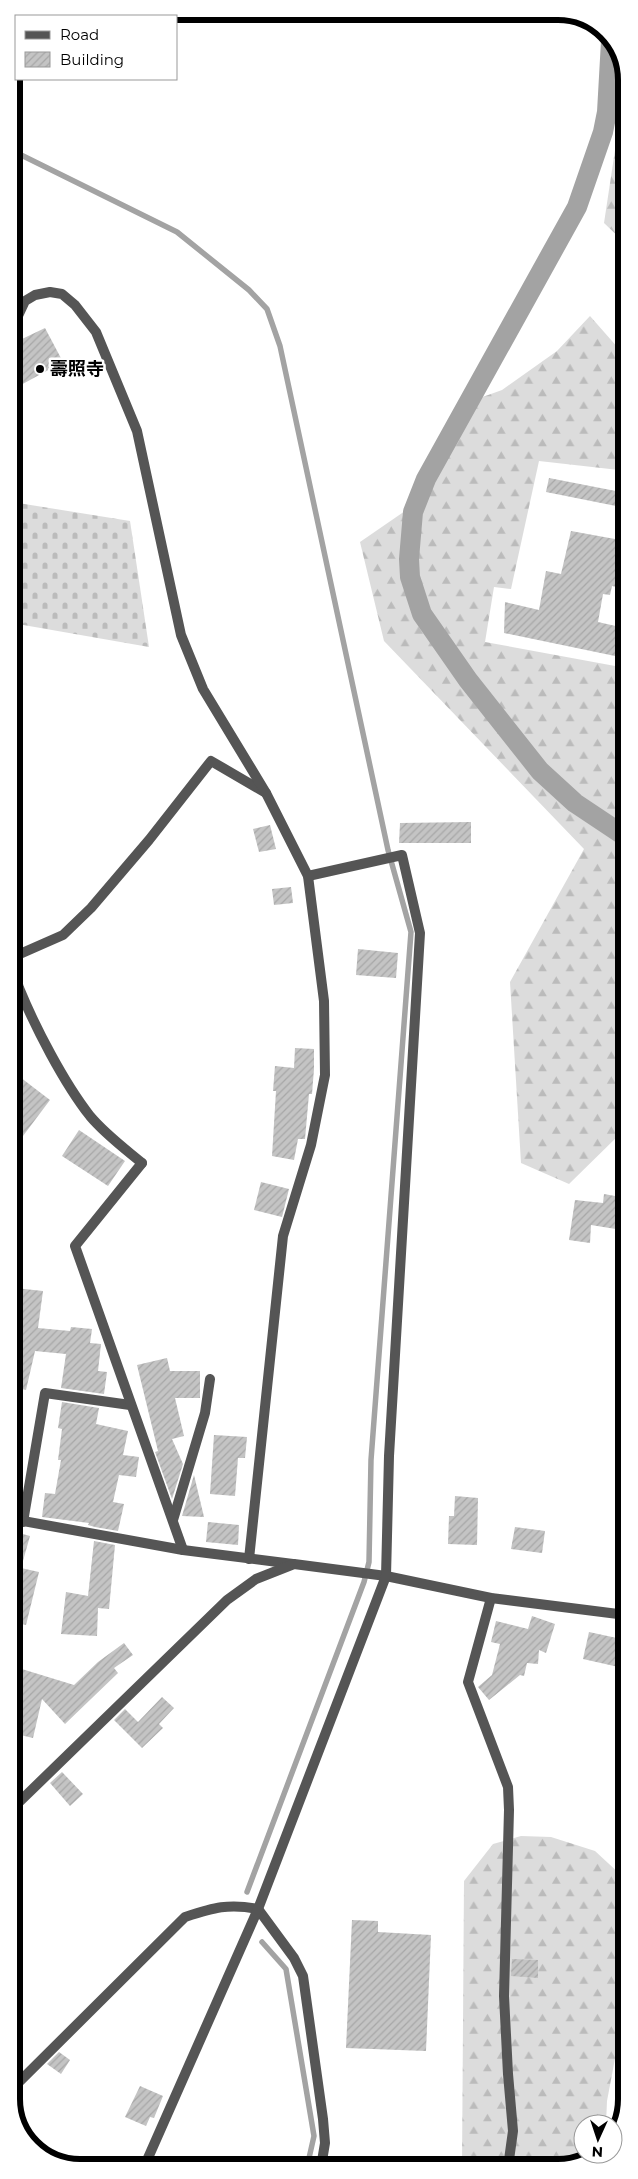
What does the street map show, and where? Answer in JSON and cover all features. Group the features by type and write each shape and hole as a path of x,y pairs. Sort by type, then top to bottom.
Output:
{"street":[{"path":"20,312 25,301 35,295 50,292 62,294 75,305 96,332 137,431 181,635 203,689 266,793 308,876 324,1001 325,1075 311,1145 283,1236 249,1558"},
{"path":"20,955 63,935 91,908 211,761 266,793"},
{"path":"148,2159 258,1909 386,1576 389,1456 420,933 402,855 308,876"},
{"path":"20,990 51,1052 72,1089 91,1116 111,1137 142,1162 75,1246 183,1550"},
{"path":"173,1520 205,1413 210,1379"},
{"path":"23,1522 45,1393 130,1405"},
{"path":"20,1521 183,1550 386,1576 491,1598 618,1614"},
{"path":"20,1800 227,1600 256,1579 294,1564"},
{"path":"491,1598 468,1682 508,1787 504,1996 513,2131 509,2159"},
{"path":"20,2081 185,1917 209,1909 236,1905 258,1909 294,1958 303,1976 323,2119 325,2143 322,2159"}],"green space":[{"path":"618,130 618,236 604,223"},
{"path":"590,316 618,348 618,470 539,461 511,589 494,587 485,642 618,667 618,1136 569,1184 521,1163 510,982 584,849 384,641 360,542 421,500 477,399 502,390 557,351"},
{"path":"20,503 130,521 149,647 20,624"},
{"path":"521,1836 551,1837 595,1851 618,1872 618,2043 607,2101 606,2114 573,2114 573,2157 558,2159 462,2159 464,1881 493,1844"}],"building":[{"path":"45,328 63,362 20,385 20,341"},
{"path":"549,478 618,491 618,506 546,492"},
{"path":"571,531 618,540 618,587 612,586 610,595 603,594 598,622 618,627 615,656 504,633 505,602 539,610 546,571 561,574"},
{"path":"471,822 471,843 399,843 400,823"},
{"path":"270,825 276,849 259,852 253,829"},
{"path":"291,887 293,903 274,905 272,889"},
{"path":"358,949 398,953 396,978 356,975"},
{"path":"295,1048 314,1049 314,1069 312,1094 309,1094 305,1139 298,1139 294,1160 272,1156 276,1091 273,1091 275,1066 294,1068"},
{"path":"20,1077 50,1100 23,1136 20,1134"},
{"path":"79,1130 125,1161 108,1186 62,1156"},
{"path":"261,1182 289,1189 282,1217 254,1210"},
{"path":"604,1194 618,1197 618,1229 591,1225 590,1243 569,1240 575,1200 603,1203"},
{"path":"20,1289 43,1291 38,1328 70,1331 71,1327 92,1329 90,1343 101,1344 98,1371 107,1372 104,1394 61,1388 66,1354 35,1351 26,1390 20,1389"},
{"path":"167,1358 170,1371 200,1371 200,1398 175,1398 184,1436 172,1439 183,1464 172,1499 155,1452 158,1451 137,1365"},
{"path":"62,1402 99,1408 96,1424 128,1431 123,1455 139,1457 136,1477 119,1475 113,1502 124,1504 118,1531 95,1527 88,1525 89,1523 42,1517 45,1493 55,1494 61,1460 58,1460 62,1429 58,1428"},
{"path":"214,1435 247,1437 245,1458 238,1458 235,1496 210,1494"},
{"path":"194,1475 204,1517 182,1516"},
{"path":"455,1496 478,1498 477,1545 448,1544 449,1516 454,1516"},
{"path":"208,1522 239,1525 238,1545 206,1542"},
{"path":"515,1527 545,1531 542,1553 511,1549"},
{"path":"20,1533 30,1536 21,1568 39,1572 26,1625 20,1624"},
{"path":"94,1541 115,1545 109,1609 98,1608 97,1636 61,1634 66,1592 88,1596"},
{"path":"532,1616 555,1624 546,1653 539,1650 538,1664 527,1663 524,1676 520,1675 489,1700 478,1687 492,1675 500,1644 491,1642 496,1621 528,1629"},
{"path":"589,1632 618,1638 618,1667 583,1659"},
{"path":"124,1643 133,1655 114,1668 118,1673 65,1724 42,1699 33,1738 20,1735 20,1668 74,1685 98,1662"},
{"path":"162,1697 174,1708 159,1724 163,1728 142,1748 114,1720 125,1709 138,1722"},
{"path":"62,1772 83,1794 70,1806 50,1783"},
{"path":"352,1920 378,1921 378,1932 431,1935 426,2051 346,2048"},
{"path":"512,1959 538,1960 538,1978 511,1976"},
{"path":"59,2052 70,2060 61,2074 47,2064"},
{"path":"140,2086 163,2096 154,2118 150,2117 146,2126 125,2117"}],"waterway":[{"path":"610,51 607,112 603,132 577,207 426,479 413,512 409,559 410,577 422,614 468,680 540,771 575,803 618,832"},
{"path":"20,154 177,232 249,290 267,309 280,346 388,850 411,932 371,1460 369,1562 364,1582 247,1892"},
{"path":"262,1942 286,1969 314,2136 309,2159"}],"place":[{"name":"壽照寺","path":"40,369"}]}
